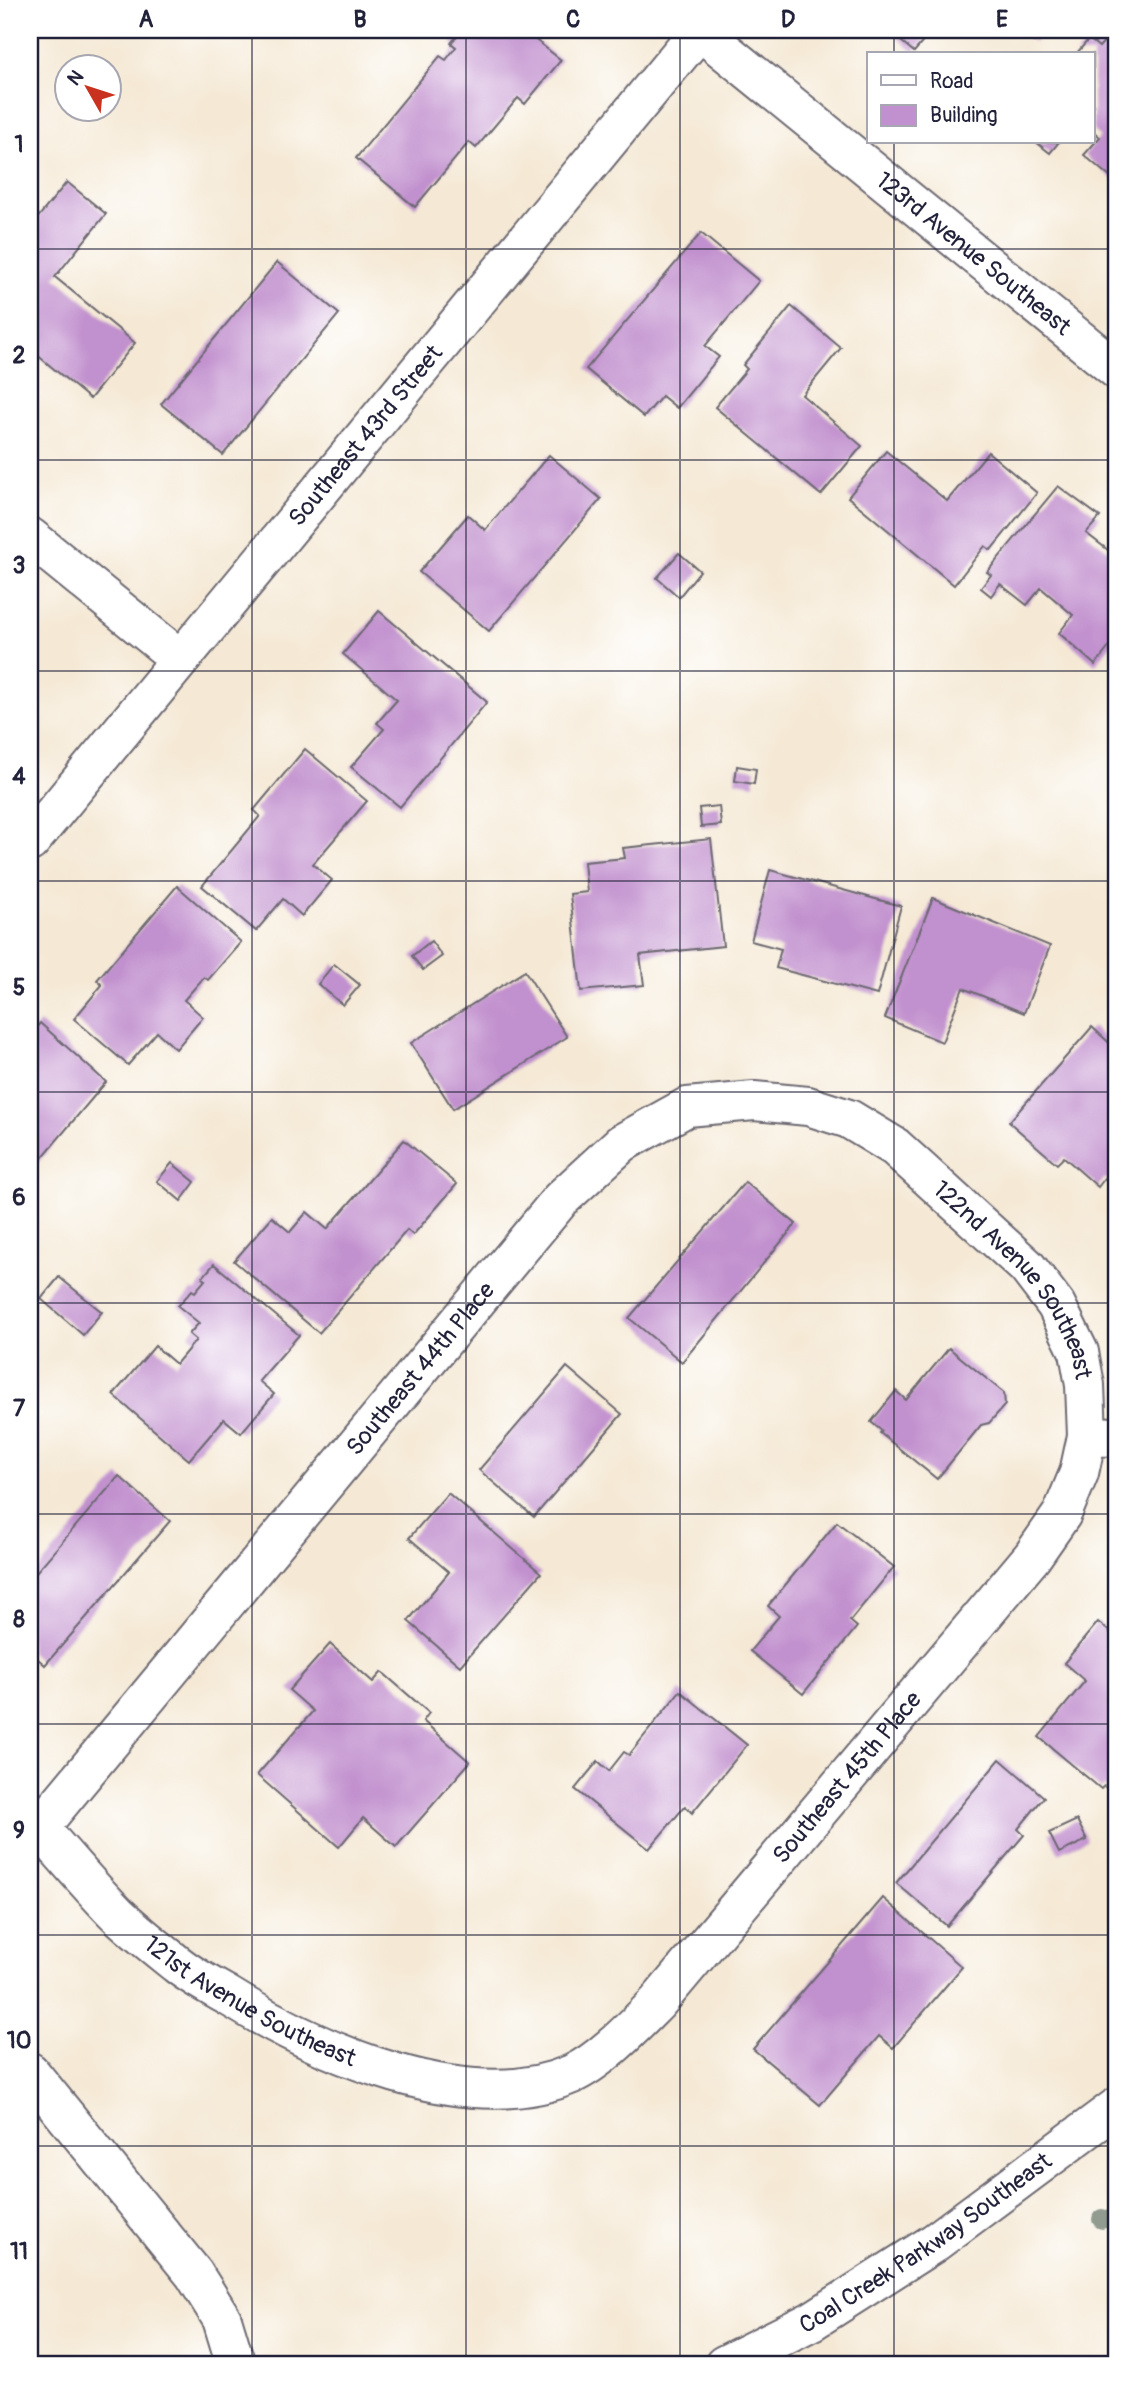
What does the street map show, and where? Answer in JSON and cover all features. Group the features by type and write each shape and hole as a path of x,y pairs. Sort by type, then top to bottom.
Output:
{"main road":[{"name":"123rd Avenue Southeast","path":"699,30 1117,370"},
{"name":"Southeast 43rd Street","path":"30,842 699,30"},
{"path":"30,537 180,659"},
{"name":"Southeast 44th Place","path":"34,1820 561,1199 622,1143 687,1107 754,1101 808,1106 828,1112 849,1119 895,1147"},
{"name":"122nd Avenue Southeast","path":"895,1147 1027,1267 1056,1305 1079,1352 1085,1385 1102,1437"},
{"name":"Southeast 45th Place","path":"526,2088 574,2073 616,2043 657,2003 1032,1557 1062,1514 1079,1473 1102,1437"},
{"name":"121st Avenue Southeast","path":"34,1820 117,1914 181,1967 255,2013 324,2048 414,2078 468,2087 526,2088"},
{"path":"30,2072 194,2274 222,2319 236,2365"},
{"name":"Coal Creek Parkway Southeast","path":"724,2365 812,2321 934,2243 1117,2107"}],"building":[{"path":"462,30 523,30 561,60 525,104 518,98 476,148 469,142 415,207 356,158 440,56 446,60 456,47 451,43"},
{"path":"888,30 933,30 914,52"},
{"path":"1019,30 1045,30 1034,42"},
{"path":"1117,30 1117,183 1084,155 1100,137 1094,132 1094,52 1078,52 1089,39 1099,47"},
{"path":"1039,144 1057,144 1050,153"},
{"path":"67,182 106,214 55,277 135,343 90,399 30,349 30,227"},
{"path":"701,233 759,281 705,346 719,357 677,408 662,396 644,417 586,369"},
{"path":"277,262 339,314 223,455 161,404"},
{"path":"791,306 841,348 802,395 862,446 821,495 715,407 747,369 743,365"},
{"path":"886,451 947,501 988,452 1037,493 991,550 985,546 954,585 848,497"},
{"path":"549,455 601,499 489,631 419,572 468,515 485,530"},
{"path":"1058,486 1100,517 1086,533 1117,557 1117,637 1095,665 1059,633 1073,615 1041,588 1027,605 1000,584 991,596 981,588 991,575 987,572"},
{"path":"679,553 700,571 679,597 657,578"},
{"path":"379,611 487,702 400,807 351,767 384,729 377,723 397,700 343,654"},
{"path":"305,749 367,801 313,864 332,880 302,916 283,899 256,931 202,886 260,816 254,810"},
{"path":"737,766 756,769 754,784 735,781"},
{"path":"719,806 721,825 701,827 699,808"},
{"path":"711,839 723,946 640,955 644,985 581,991 570,894 587,892 584,862 625,858 623,848"},
{"path":"770,870 901,906 877,995 776,968 781,949 751,941"},
{"path":"177,886 241,942 208,980 204,977 184,1000 203,1017 176,1049 157,1032 128,1065 74,1019 102,985 97,980"},
{"path":"933,898 1050,946 1024,1013 963,988 942,1042 885,1018"},
{"path":"431,941 442,956 423,970 412,956"},
{"path":"334,964 360,985 343,1005 318,984"},
{"path":"525,971 567,1037 453,1109 411,1043"},
{"path":"40,1023 106,1082 30,1172 30,1035"},
{"path":"1092,1027 1117,1050 1117,1190 1105,1178 1098,1187 1064,1157 1057,1164 1009,1122"},
{"path":"404,1140 457,1184 413,1235 407,1230 319,1333 234,1261 272,1217 290,1232 307,1212 327,1229"},
{"path":"172,1163 195,1182 181,1201 157,1181"},
{"path":"745,1182 796,1224 682,1362 629,1318"},
{"path":"214,1264 299,1335 259,1381 274,1394 241,1433 224,1419 189,1460 113,1395 155,1346 176,1364 196,1340 189,1334 199,1323 178,1306 192,1290 195,1292"},
{"path":"59,1277 102,1312 83,1335 41,1299"},
{"path":"949,1348 1004,1393 1005,1405 989,1423 981,1425 937,1479 880,1433 882,1431 871,1422 896,1391 906,1400"},
{"path":"567,1367 622,1414 534,1517 479,1470"},
{"path":"119,1476 170,1521 45,1665 30,1652 30,1579"},
{"path":"448,1493 541,1573 460,1666 408,1621 449,1572 409,1538"},
{"path":"837,1522 894,1567 850,1621 857,1627 803,1694 750,1651 779,1616 768,1606"},
{"path":"1098,1622 1117,1638 1117,1797 1104,1786 1101,1789 1039,1737 1085,1681 1064,1663"},
{"path":"330,1644 373,1682 382,1672 429,1713 423,1721 470,1762 396,1847 363,1818 339,1847 257,1775 313,1711 289,1690"},
{"path":"680,1691 747,1745 692,1813 685,1806 649,1849 575,1789 598,1761 609,1771 624,1752 629,1755"},
{"path":"1000,1759 1044,1797 1018,1829 1024,1835 947,1926 896,1883"},
{"path":"1077,1820 1087,1840 1059,1853 1049,1833"},
{"path":"883,1898 962,1967 893,2048 879,2036 820,2105 753,2049"}]}
